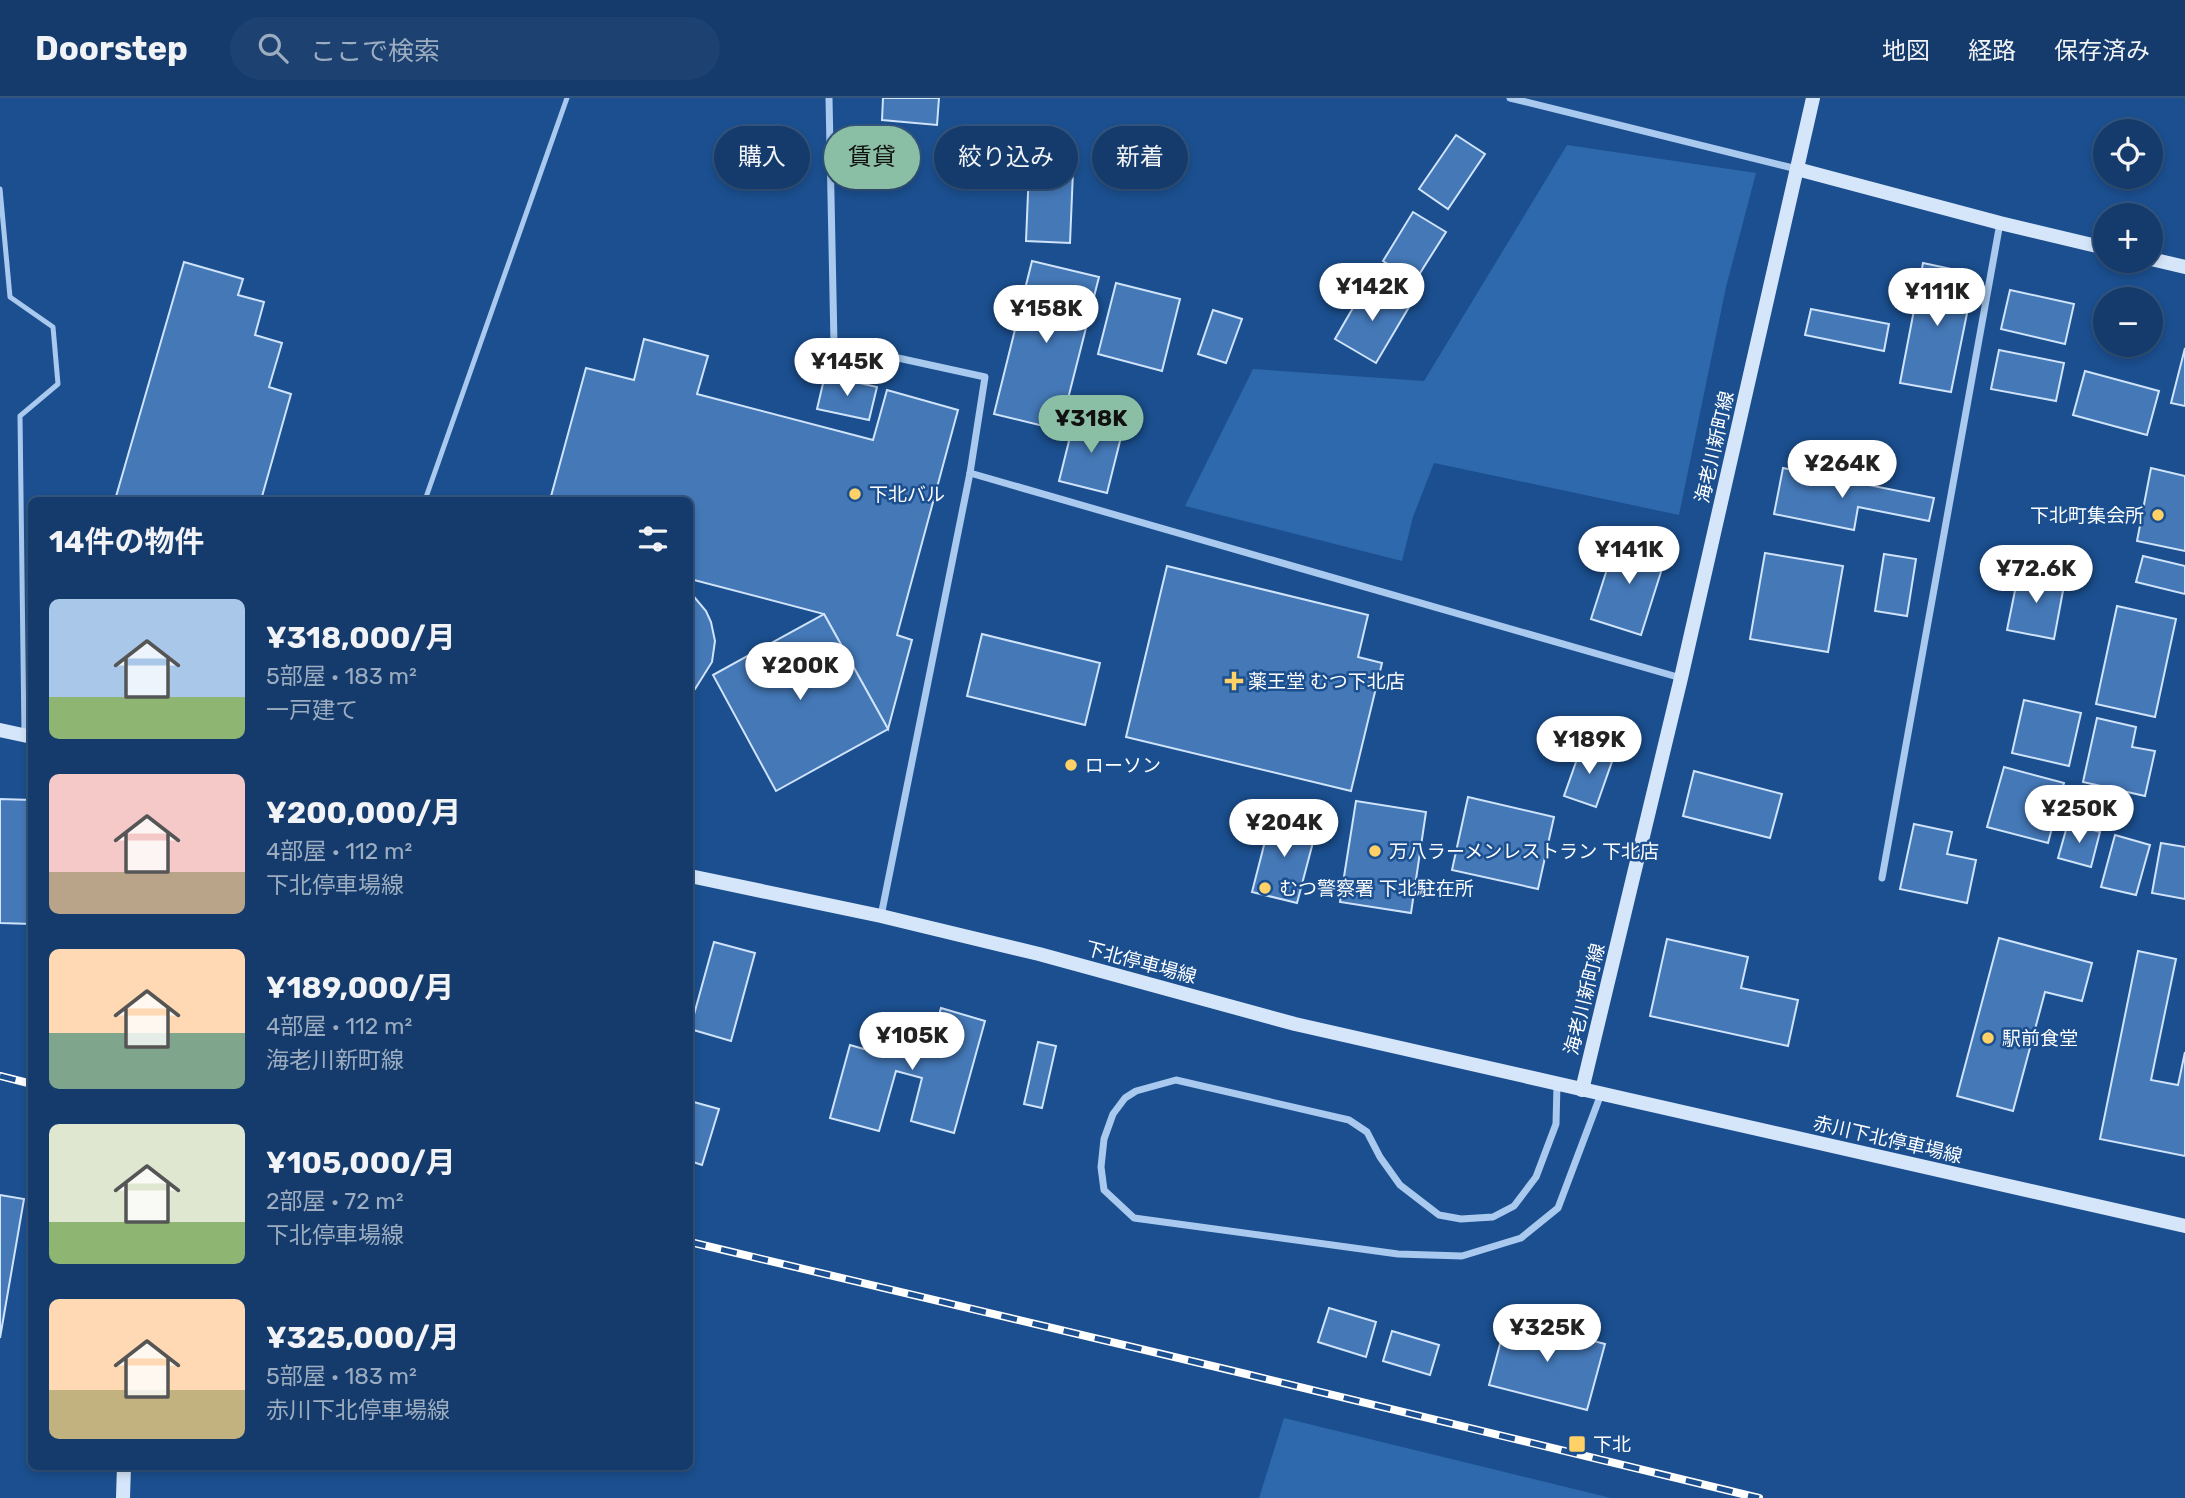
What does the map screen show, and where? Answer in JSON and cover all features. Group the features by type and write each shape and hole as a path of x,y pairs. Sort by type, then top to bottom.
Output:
{"main road":[{"name":"海老川新町線","path":"1582,1090 1681,678 1813,98"},
{"path":"1797,169 2093,245"},
{"path":"2163,262 2185,267"},
{"path":"0,730 28,736"},
{"name":"下北停車場線","path":"693,877 881,916 1039,954 1295,1024 1582,1090"},
{"name":"赤川下北停車場線","path":"1582,1090 2185,1226"},
{"path":"123,1498 124,1470"}],"street":[{"path":"829,98 834,344 985,377 970,473 881,916"},
{"path":"1510,98 1797,169"},
{"path":"1882,878 2000,223"},
{"path":"970,473 1681,678"},
{"path":"1557,1084 1556,1124 1536,1177 1514,1206 1493,1217 1461,1219 1439,1215 1400,1185 1380,1157 1367,1132 1349,1120 1176,1080 1136,1091 1125,1098 1113,1114 1104,1139 1101,1167 1104,1190 1134,1218 1398,1254 1462,1256 1521,1238 1558,1208 1601,1094"}],"lane":[{"path":"426,497 567,98"},
{"path":"0,189 10,297 53,327 58,384 20,416 28,736"}],"shaded area":[{"path":"1567,145 1756,173 1726,287 1679,515 1434,463 1413,517 1402,561 1185,506 1253,369 1424,381"},
{"path":"1284,1418 1611,1498 1259,1498"}],"building":[{"path":"883,98 939,98 937,125 882,120"},
{"path":"1456,135 1485,154 1448,209 1419,189"},
{"path":"1028,189 1072,189 1070,243 1026,241"},
{"path":"1413,212 1446,232 1415,281 1383,261"},
{"path":"1032,261 1099,277 1060,430 994,414"},
{"path":"184,262 243,279 238,295 264,302 255,335 282,343 269,387 291,394 262,497 116,497"},
{"path":"1923,263 1975,274 1951,392 1900,383"},
{"path":"1368,282 1409,307 1376,363 1335,339"},
{"path":"1116,283 1180,299 1162,371 1098,354"},
{"path":"2010,290 2074,304 2065,344 2001,329"},
{"path":"1811,309 1889,324 1884,351 1805,335"},
{"path":"1213,310 1242,319 1226,363 1198,354"},
{"path":"644,339 708,356 697,394 873,440 887,390 958,410 897,635 912,640 888,729 824,614 693,580 693,497 551,497 586,368 634,380"},
{"path":"2185,348 2185,406 2171,403"},
{"path":"1999,350 2064,363 2056,401 1991,389"},
{"path":"2085,371 2159,391 2147,435 2073,415"},
{"path":"825,375 877,387 869,420 817,409"},
{"path":"1075,417 1123,429 1107,493 1059,481"},
{"path":"1783,468 1934,498 1929,521 1858,507 1854,530 1774,514"},
{"path":"2151,468 2185,476 2185,551 2137,541"},
{"path":"1617,538 1667,553 1641,635 1591,619"},
{"path":"1765,553 1843,566 1828,652 1750,639"},
{"path":"1884,554 1916,559 1907,616 1875,611"},
{"path":"2143,556 2185,566 2185,594 2136,582"},
{"path":"1167,566 1368,615 1358,657 1382,663 1351,791 1126,737"},
{"path":"2019,571 2065,580 2054,639 2007,630"},
{"path":"693,596 706,611 715,641 712,662 693,691"},
{"path":"2117,606 2176,619 2155,717 2096,704"},
{"path":"824,614 888,729 776,791 713,675"},
{"path":"982,634 1100,663 1085,725 967,696"},
{"path":"2024,700 2081,713 2069,766 2012,753"},
{"path":"2097,718 2136,727 2132,747 2155,751 2145,796 2083,782"},
{"path":"1582,745 1614,756 1596,807 1564,796"},
{"path":"2004,767 2064,783 2048,843 1987,827"},
{"path":"1694,771 1782,794 1770,838 1683,816"},
{"path":"1468,797 1554,817 1538,889 1452,870"},
{"path":"0,799 28,800 28,924 0,923"},
{"path":"1356,801 1426,812 1411,913 1340,902"},
{"path":"1272,814 1317,827 1297,903 1252,892"},
{"path":"2068,823 2100,832 2091,867 2058,858"},
{"path":"1914,824 1952,832 1947,854 1976,860 1967,903 1900,889"},
{"path":"2115,835 2150,845 2136,895 2101,887"},
{"path":"2161,843 2185,847 2185,899 2152,893"},
{"path":"1999,938 2092,963 2082,1001 2045,992 2013,1111 1957,1096"},
{"path":"1667,939 1748,957 1741,988 1798,1000 1788,1046 1650,1016"},
{"path":"714,942 755,953 731,1041 693,1030 693,1018"},
{"path":"2138,951 2176,959 2151,1080 2178,1085 2185,1052 2185,1156 2100,1139"},
{"path":"941,1008 985,1021 954,1133 911,1121 922,1078 896,1071 879,1131 830,1118 850,1045 885,1055 896,1018 935,1029"},
{"path":"1038,1042 1056,1046 1042,1108 1024,1104"},
{"path":"693,1102 719,1109 702,1165 693,1162"},
{"path":"0,1195 24,1199 0,1338"},
{"path":"1329,1308 1376,1322 1366,1357 1318,1342"},
{"path":"1507,1318 1605,1344 1587,1410 1489,1385"},
{"path":"1392,1331 1439,1345 1430,1375 1383,1361"}],"railway":[{"path":"0,1076 28,1083"},
{"path":"693,1243 1759,1498"}],"place":[{"name":"下北バル","path":"855,494"},
{"name":"下北町集会所","path":"2158,515"},
{"name":"薬王堂 むつ下北店","path":"1234,681"},
{"name":"ローソン","path":"1071,765"},
{"name":"万八ラーメンレストラン 下北店","path":"1375,851"},
{"name":"むつ警察署 下北駐在所","path":"1265,888"},
{"name":"駅前食堂","path":"1988,1038"},
{"name":"下北","path":"1577,1444"}]}
